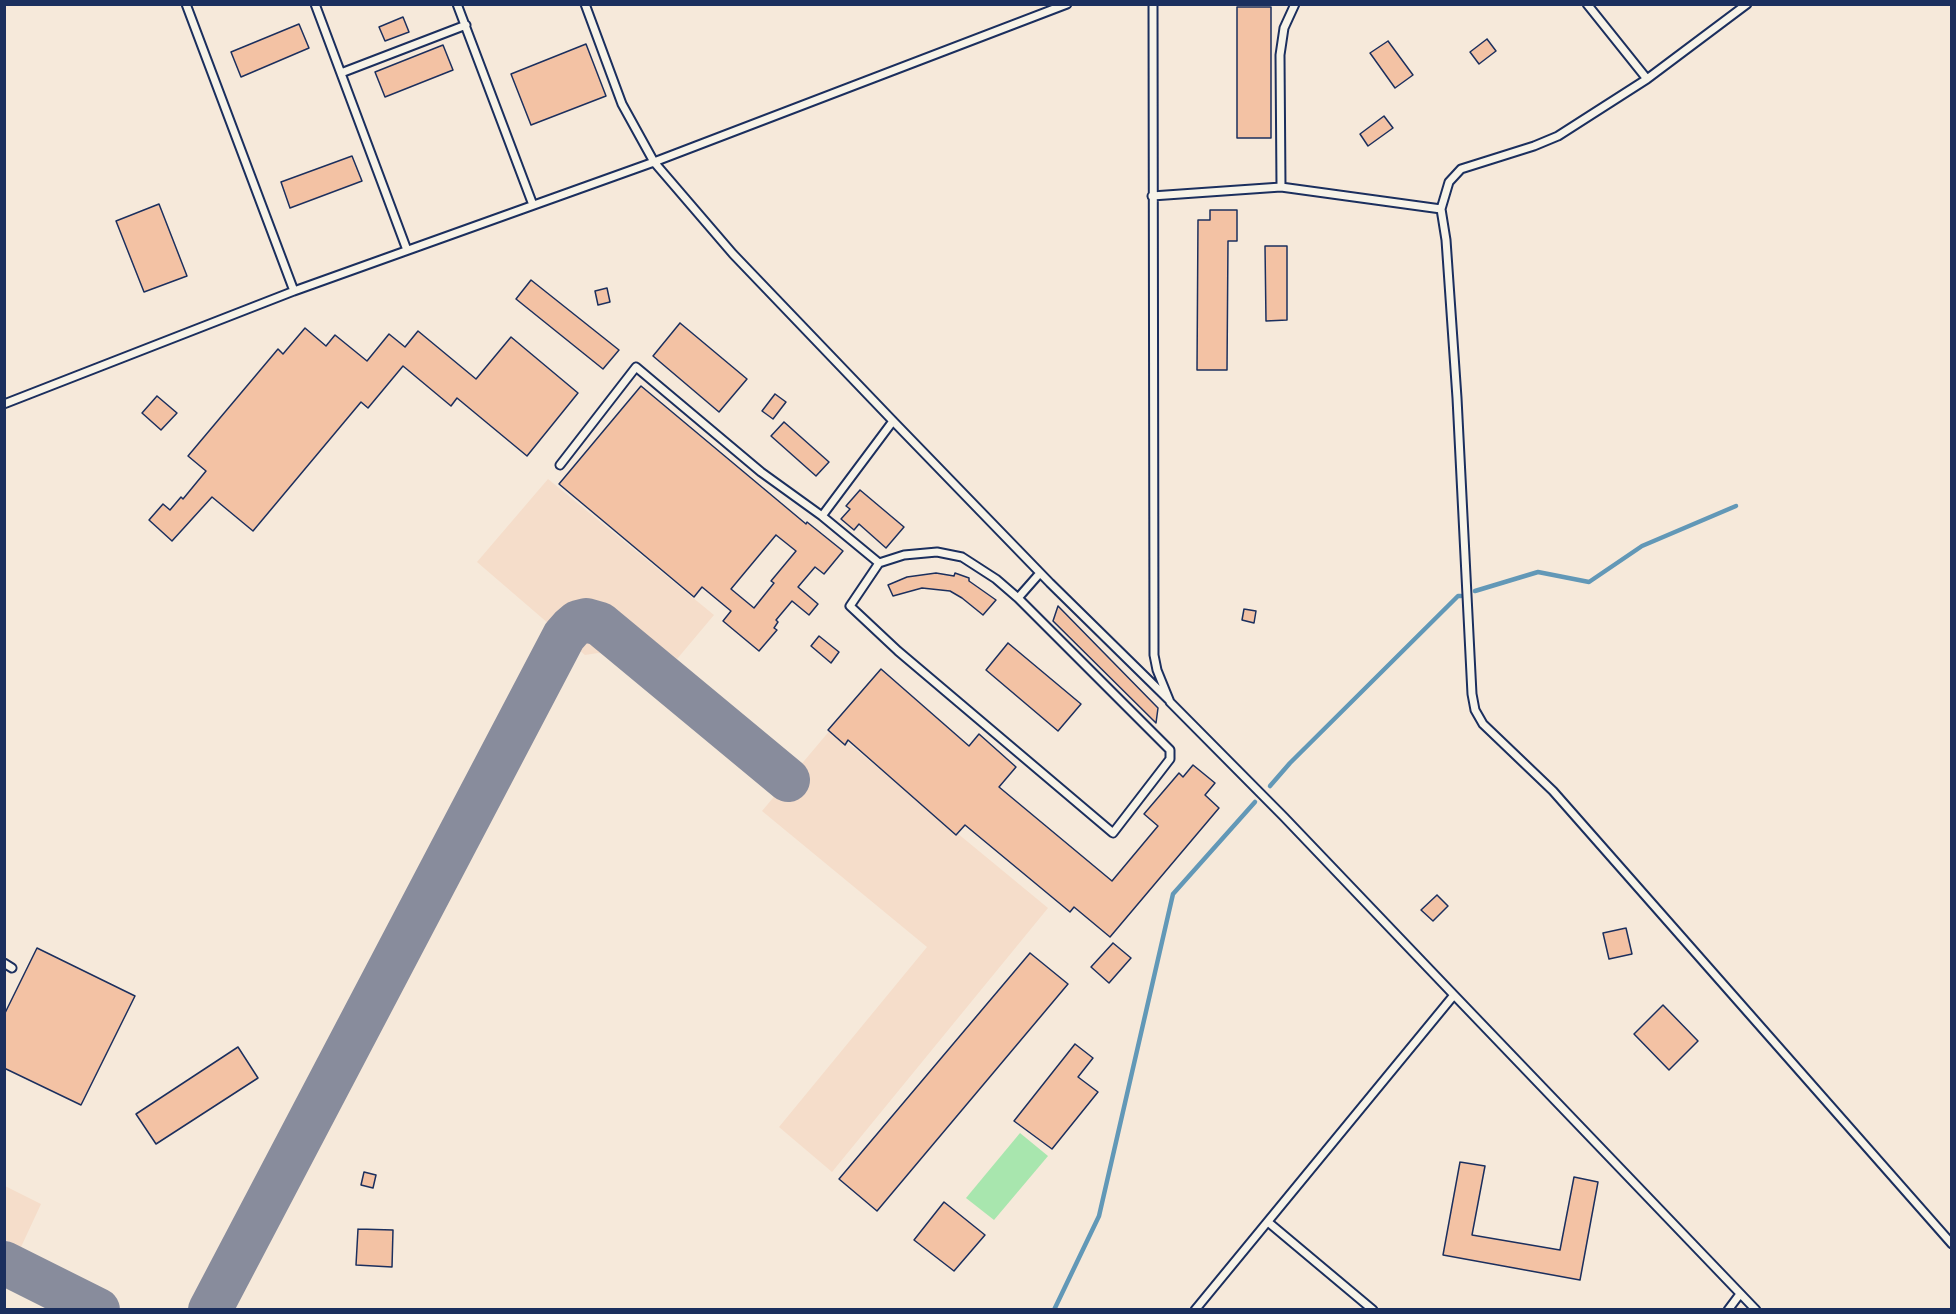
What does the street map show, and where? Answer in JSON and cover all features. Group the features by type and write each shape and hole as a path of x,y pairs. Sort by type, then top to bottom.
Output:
{"lane":[{"path":"186,4 294,291"},
{"path":"315,4 407,250"},
{"path":"458,4 533,205"},
{"path":"585,4 622,104 654,162 733,254 1040,573 1284,817 1756,1310"},
{"path":"4,404 294,291 654,162 1067,4"},
{"path":"1153,4 1154,655 1170,702"},
{"path":"1281,187 1280,55 1284,27 1295,4"},
{"path":"1587,4 1647,78"},
{"path":"1747,4 1647,78 1558,136 1534,146 1461,168 1449,182 1441,209 1446,240 1457,398 1468,578 1472,694 1475,710 1483,724 1553,791 1952,1244"},
{"path":"341,73 466,25"},
{"path":"1152,196 1281,187 1441,209"},
{"path":"560,465 636,367 761,472 822,516 879,563"},
{"path":"822,516 893,421"},
{"path":"936,552 962,557 996,579 1018,598 1170,750 1170,759 1113,833 933,681 850,606 879,563 904,555 936,552"},
{"path":"1018,598 1040,573"},
{"path":"4,963 12,968"},
{"path":"1195,1310 1454,995"},
{"path":"1268,1222 1373,1310"},
{"path":"1728,1310 1740,1294"}],"shaded area":[{"path":"548,479 714,615 677,659 653,640 631,666 617,656 598,653 585,655 477,562"},
{"path":"831,729 1048,908 832,1172 779,1127 927,947 762,811"},
{"path":"5,1186 41,1204 21,1247 5,1240"}],"green space":[{"path":"1020,1133 1048,1156 994,1220 966,1198"}],"building":[{"path":"1237,7 1271,7 1271,138 1237,138"},
{"path":"403,17 409,32 385,41 379,27"},
{"path":"299,24 309,48 241,77 231,52"},
{"path":"1487,39 1496,51 1479,64 1470,52"},
{"path":"1388,41 1413,75 1395,88 1370,53"},
{"path":"586,44 606,96 531,125 511,74"},
{"path":"443,45 453,70 385,97 375,72"},
{"path":"1384,116 1393,128 1368,146 1360,134"},
{"path":"352,156 362,181 290,208 281,182"},
{"path":"159,204 187,276 144,292 116,221"},
{"path":"1210,210 1237,210 1237,241 1228,241 1227,370 1197,370 1198,220 1210,220"},
{"path":"1265,246 1287,246 1287,320 1266,321"},
{"path":"531,280 619,350 603,369 516,299"},
{"path":"607,288 610,302 598,305 595,291"},
{"path":"680,323 747,379 719,412 653,356"},
{"path":"305,328 326,346 335,335 367,361 389,334 405,347 418,331 476,379 511,337 578,393 527,456 457,398 451,406 403,366 368,408 361,402 253,531 212,497 172,541 149,520 163,504 170,510 181,497 183,499 206,471 188,456 278,349 283,354"},
{"path":"641,386 806,524 807,522 843,551 824,574 815,567 798,587 818,604 809,615 792,601 776,620 778,622 774,628 777,630 759,651 723,621 731,611 702,587 694,597 559,484","holes":["776,535 796,551 771,581 774,583 754,608 731,589"]},
{"path":"775,394 786,402 773,419 762,411"},
{"path":"157,396 177,413 161,430 142,413"},
{"path":"784,422 829,462 816,476 771,436"},
{"path":"860,490 904,527 886,548 859,524 854,530 841,519 850,509 846,506"},
{"path":"936,573 954,576 955,573 969,578 969,581 996,600 983,615 950,591 922,588 893,596 888,585 907,577"},
{"path":"1058,606 1158,708 1156,723 1053,621"},
{"path":"1244,609 1256,611 1254,623 1242,620"},
{"path":"819,636 839,652 831,663 811,646"},
{"path":"1008,643 1081,704 1058,731 986,670"},
{"path":"881,669 969,746 979,734 1016,767 999,787 1112,881 1158,826 1144,814 1179,773 1183,777 1193,765 1215,783 1205,795 1219,808 1110,937 1074,907 1070,912 965,825 956,835 848,740 845,745 828,730"},
{"path":"1437,895 1448,906 1433,921 1421,910"},
{"path":"1626,928 1632,954 1609,959 1603,933"},
{"path":"1113,943 1131,958 1109,983 1091,967"},
{"path":"37,948 135,996 81,1105 4,1068 4,1015"},
{"path":"1030,953 1068,984 877,1211 839,1179"},
{"path":"1663,1005 1698,1041 1669,1070 1634,1034"},
{"path":"1075,1044 1093,1058 1078,1077 1098,1092 1052,1149 1014,1121"},
{"path":"238,1047 258,1078 156,1144 136,1114"},
{"path":"1460,1162 1485,1166 1472,1235 1560,1250 1574,1177 1598,1182 1580,1280 1443,1255"},
{"path":"364,1172 376,1175 373,1188 361,1185"},
{"path":"944,1202 985,1235 954,1271 914,1240"},
{"path":"358,1229 393,1230 392,1267 356,1265"}],"waterway":[{"path":"1475,591 1538,572 1589,582 1642,546 1736,506"},
{"path":"1270,786 1290,763 1458,596 1461,596"},
{"path":"1054,1310 1099,1216 1173,894 1255,802"}],"taxiway":[{"path":"210,1310 564,636 571,628 578,622 586,620 600,624 788,780"},
{"path":"4,1263 98,1310"}]}
